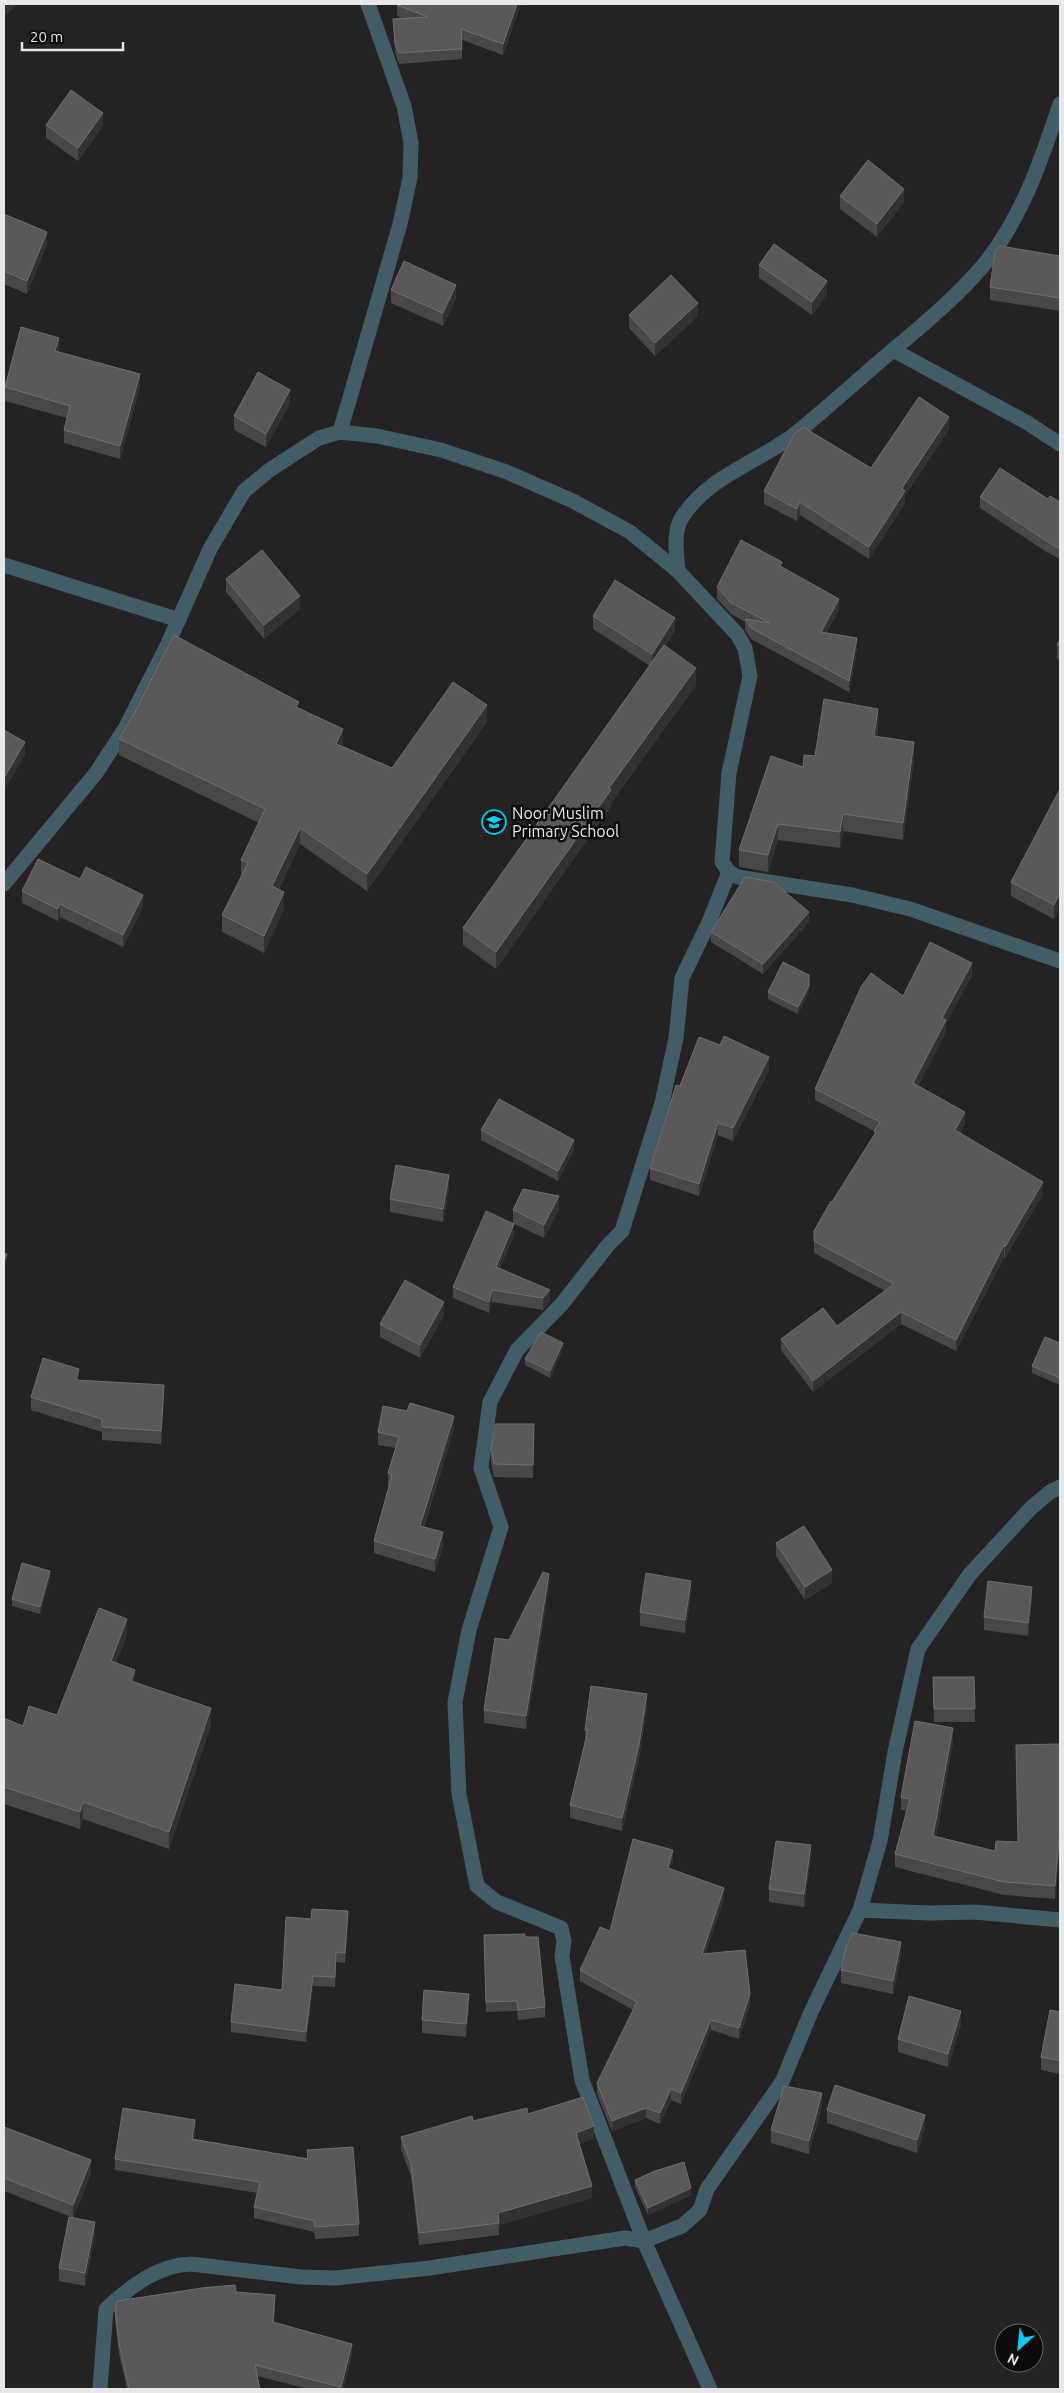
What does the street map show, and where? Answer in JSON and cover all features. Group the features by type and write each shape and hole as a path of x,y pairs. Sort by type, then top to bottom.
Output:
{"street":[{"path":"340,432 400,224 410,178 411,143 404,106 368,4"},
{"path":"678,571 676,535 681,518 688,509 733,471 795,434 933,316 980,269 1011,226 1032,181 1060,104"},
{"path":"893,350 1026,422 1060,444"},
{"path":"4,884 48,833 111,752 126,727 210,549 244,491 271,469 319,438 340,432 377,436 441,450 547,488 630,532 678,571 737,634 745,648 749,664 748,690 729,773 726,803 722,862 729,872 738,877 852,895 910,909 1060,961"},
{"path":"4,565 178,620"},
{"path":"710,2389 644,2241 582,2080 562,1956 564,1941 561,1928 498,1902 477,1886 459,1794 455,1702 470,1630 501,1527 481,1468 490,1402 517,1350 560,1305 608,1245 622,1231 662,1103 676,1038 682,978 709,922 729,872"},
{"path":"100,2389 106,2309 128,2289 173,2265 191,2264 301,2278 335,2278 430,2268 626,2238 644,2241 682,2226 700,2210 706,2189 782,2082 810,2012 860,1910 880,1842 895,1752 918,1649 970,1574 1031,1508 1050,1492 1060,1487"},
{"path":"860,1910 929,1913 974,1912 1060,1920"}],"building":[{"path":"517,4 503,44 461,29 462,49 399,53 395,43 393,19 428,17 397,5"},
{"path":"71,90 103,113 78,148 46,125"},
{"path":"868,160 904,189 877,224 840,196"},
{"path":"4,214 47,232 27,281 4,271"},
{"path":"774,244 827,281 812,302 759,265"},
{"path":"1000,246 1060,256 1060,298 990,287 995,252"},
{"path":"404,261 456,285 443,313 391,290"},
{"path":"671,275 698,303 655,343 629,315"},
{"path":"21,327 59,338 55,351 140,374 120,446 64,430 70,406 5,387"},
{"path":"258,372 290,390 266,434 234,416"},
{"path":"919,397 949,417 902,488 905,491 869,547 800,502 797,509 764,491 795,433 803,427 871,468"},
{"path":"1000,468 1048,499 1050,496 1060,502 1060,549 980,497"},
{"path":"741,540 782,562 780,566 839,599 821,632 857,638 849,681 751,628 745,619 770,623 731,603 717,587"},
{"path":"262,550 300,596 264,625 226,579"},
{"path":"615,580 675,618 652,654 593,616"},
{"path":"174,635 299,702 296,707 343,729 336,744 392,768 453,682 487,705 367,874 300,828 272,886 284,892 264,936 222,915 248,863 241,860 265,809 119,739 134,714"},
{"path":"664,645 696,668 609,788 611,790 496,952 463,928"},
{"path":"824,699 878,709 874,736 914,742 903,823 843,814 840,832 778,824 768,855 739,850 771,756 803,767 804,755 815,756"},
{"path":"4,730 25,742 4,778"},
{"path":"1060,789 1060,895 1054,905 1011,882"},
{"path":"38,859 80,879 86,867 143,895 123,935 60,904 58,909 22,891"},
{"path":"745,877 773,882 809,912 763,964 711,932"},
{"path":"930,942 972,963 942,1018 946,1020 913,1083 965,1112 955,1130 1043,1182 1005,1247 1004,1245 956,1340 901,1312 813,1381 781,1339 823,1308 837,1326 894,1284 814,1241 814,1231 831,1201 876,1132 874,1131 880,1122 815,1089 861,987 871,973 903,996"},
{"path":"783,962 809,975 809,986 798,1007 768,992"},
{"path":"724,1036 769,1057 733,1128 718,1123 699,1184 650,1168 676,1085 680,1086 699,1037 720,1045"},
{"path":"499,1099 574,1140 558,1171 481,1130"},
{"path":"396,1165 449,1175 443,1209 390,1199"},
{"path":"523,1189 559,1196 544,1225 513,1210"},
{"path":"486,1211 514,1224 496,1267 550,1290 543,1298 492,1290 489,1302 453,1287"},
{"path":"405,1280 444,1302 420,1345 380,1324"},
{"path":"541,1332 563,1343 550,1371 525,1359"},
{"path":"1045,1337 1060,1343 1060,1378 1032,1366"},
{"path":"43,1358 79,1369 76,1380 164,1385 161,1431 102,1427 102,1419 31,1397"},
{"path":"410,1403 454,1416 420,1526 443,1532 435,1559 374,1541 392,1475 388,1473 399,1437 378,1432 383,1406 407,1411"},
{"path":"495,1424 534,1424 533,1465 494,1464 491,1450"},
{"path":"804,1526 832,1570 805,1587 776,1543"},
{"path":"22,1563 50,1571 40,1607 12,1599"},
{"path":"543,1572 549,1574 526,1716 484,1710 495,1638 509,1640"},
{"path":"646,1573 691,1581 685,1620 640,1612"},
{"path":"988,1581 1032,1587 1028,1623 984,1617"},
{"path":"99,1608 127,1619 111,1661 135,1670 131,1681 211,1708 169,1832 83,1802 80,1812 4,1787 4,1718 23,1726 29,1706 57,1715"},
{"path":"933,1677 974,1677 975,1709 934,1709"},
{"path":"591,1686 647,1694 639,1745 622,1818 570,1805 588,1730 585,1730"},
{"path":"915,1721 953,1728 933,1836 995,1851 996,1841 1018,1842 1016,1745 1060,1744 1060,1826 1055,1886 1004,1882 895,1854 910,1799 901,1797"},
{"path":"633,1839 673,1850 668,1868 724,1888 702,1954 745,1950 750,1994 739,2028 711,2020 681,2093 671,2089 660,2113 646,2108 612,2121 597,2083 637,2002 580,1970 600,1927 610,1931"},
{"path":"776,1841 811,1845 804,1894 769,1889"},
{"path":"312,1909 348,1911 345,1953 336,1952 335,1977 313,1976 306,2032 231,2022 235,1984 282,1990 286,1917 311,1919"},
{"path":"853,1933 901,1942 893,1981 841,1970 846,1947"},
{"path":"525,1934 525,1937 538,1937 545,2007 518,2010 517,2001 486,2002 484,1935"},
{"path":"424,1990 469,1994 466,2024 422,2020"},
{"path":"909,1996 961,2011 948,2054 898,2039"},
{"path":"1050,2010 1060,2012 1060,2061 1041,2057"},
{"path":"835,2085 925,2115 917,2140 827,2110"},
{"path":"784,2086 822,2093 809,2141 771,2130"},
{"path":"583,2097 594,2126 576,2133 592,2186 498,2213 499,2223 419,2233 411,2164 401,2137 472,2116 473,2121 527,2108 528,2114"},
{"path":"123,2108 195,2120 192,2139 308,2159 307,2150 353,2147 359,2224 315,2227 314,2221 254,2207 260,2182 115,2159"},
{"path":"4,2127 91,2160 73,2205 4,2178"},
{"path":"684,2162 691,2188 648,2208 635,2180 655,2171"},
{"path":"69,2217 95,2222 85,2273 59,2268"},
{"path":"235,2285 236,2292 275,2295 273,2322 352,2344 341,2387 255,2365 260,2389 129,2389 119,2343 115,2310 117,2301"}],"place":[{"name":"Noor Muslim Primary School","path":"494,822"}]}
